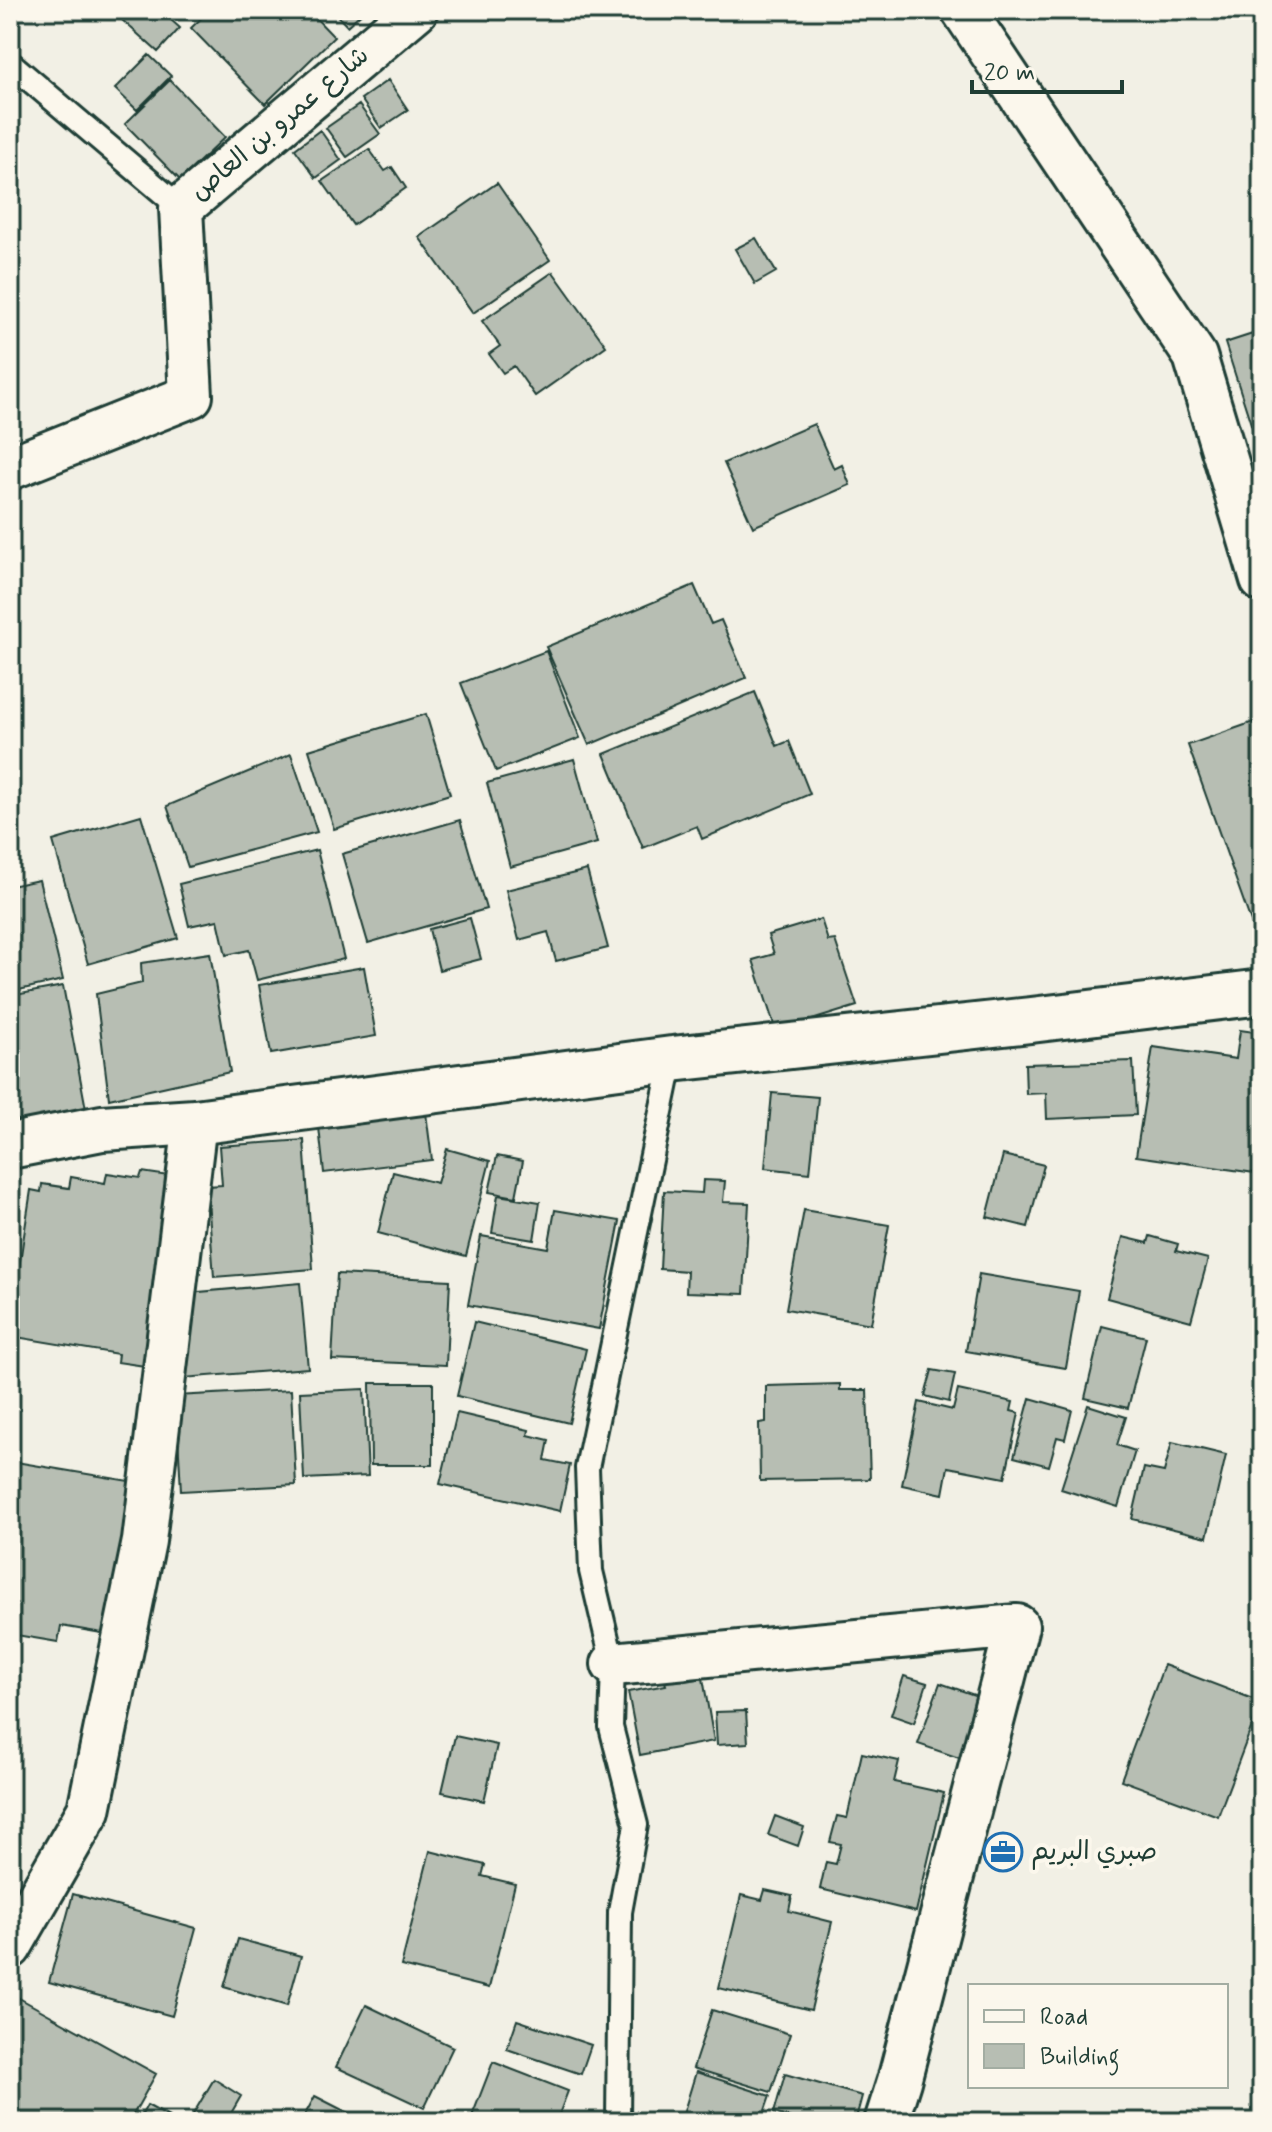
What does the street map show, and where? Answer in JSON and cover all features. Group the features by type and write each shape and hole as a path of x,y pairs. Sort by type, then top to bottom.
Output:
{"street":[{"name":"شارع عمرو بن العاص","path":"10,468 191,396 181,208 416,10"},
{"path":"963,10 1195,356 1262,580"},
{"path":"10,1146 102,1128 195,1122 672,1059 1262,992"},
{"path":"10,1947 89,1810 144,1541 195,1122"},
{"path":"613,1664 1017,1626 886,2122"}],"lane":[{"path":"10,63 181,208"},
{"path":"618,2122 620,1912 636,1825 611,1727 613,1664 591,1571 587,1468 672,1059"}],"building":[{"path":"113,10 160,10 180,28 158,52"},
{"path":"210,10 308,10 334,37 265,104 191,28"},
{"path":"332,10 365,10 347,26"},
{"path":"149,55 171,76 137,110 115,89"},
{"path":"170,80 225,137 180,180 125,124"},
{"path":"388,80 408,110 381,128 361,99"},
{"path":"359,105 380,134 347,157 326,128"},
{"path":"320,130 341,160 316,178 295,149"},
{"path":"369,149 385,171 392,167 406,188 353,225 322,181"},
{"path":"497,183 550,260 473,313 419,237"},
{"path":"756,238 776,272 755,284 735,249"},
{"path":"553,272 606,346 535,396 514,366 503,373 489,354 500,346 482,321"},
{"path":"1262,331 1262,448 1259,449 1225,343"},
{"path":"814,424 834,469 842,465 850,485 753,527 724,463"},
{"path":"694,585 711,624 721,620 746,678 589,745 546,647"},
{"path":"546,651 580,738 496,771 461,683"},
{"path":"755,692 777,746 789,741 810,794 702,839 697,826 643,848 604,754"},
{"path":"426,714 450,794 334,829 309,750"},
{"path":"1262,719 1262,953 1188,745"},
{"path":"291,754 317,832 188,867 167,806"},
{"path":"574,759 597,843 510,867 487,783"},
{"path":"141,815 178,938 88,964 53,841"},
{"path":"460,820 486,909 368,943 342,854"},
{"path":"317,850 344,959 257,980 249,950 226,955 218,920 189,926 179,884"},
{"path":"587,870 608,948 556,961 548,932 519,940 506,890"},
{"path":"39,880 63,980 10,992 10,886"},
{"path":"470,918 481,959 439,970 429,929"},
{"path":"821,919 828,941 835,940 857,1006 776,1031 753,960 774,954 768,935"},
{"path":"210,953 230,1072 109,1099 96,994 142,983 141,963"},
{"path":"364,967 376,1036 271,1054 259,985"},
{"path":"63,986 86,1109 10,1123 10,996"},
{"path":"1240,1030 1262,1033 1262,1174 1136,1156 1153,1047 1236,1059"},
{"path":"1133,1061 1136,1115 1047,1119 1046,1093 1026,1094 1025,1064"},
{"path":"772,1093 818,1097 810,1173 765,1168"},
{"path":"425,1105 432,1160 324,1173 318,1118"},
{"path":"304,1140 313,1269 214,1277 207,1186 222,1185 219,1146"},
{"path":"447,1149 490,1161 466,1256 378,1233 393,1172 437,1183"},
{"path":"1003,1155 1044,1165 1028,1227 987,1217"},
{"path":"497,1156 523,1161 516,1197 489,1192"},
{"path":"142,1172 182,1178 152,1367 117,1362 118,1354 10,1336 31,1190 41,1192 42,1184 69,1188 71,1177 105,1183 107,1173 140,1178"},
{"path":"703,1180 725,1181 723,1202 749,1203 744,1294 686,1292 687,1271 660,1269 664,1191 702,1193"},
{"path":"498,1195 540,1202 534,1240 492,1233"},
{"path":"555,1210 620,1221 599,1329 468,1305 481,1236 548,1248"},
{"path":"804,1210 889,1225 871,1324 786,1309"},
{"path":"1150,1236 1178,1244 1176,1251 1208,1259 1191,1321 1107,1298 1123,1237 1148,1243"},
{"path":"337,1274 450,1280 446,1365 332,1360"},
{"path":"979,1274 1079,1291 1066,1368 966,1351"},
{"path":"300,1283 308,1368 183,1378 188,1293"},
{"path":"1262,1288 1262,1325 1252,1323"},
{"path":"474,1322 586,1349 569,1423 457,1396"},
{"path":"1102,1326 1146,1337 1128,1408 1085,1398"},
{"path":"10,1357 20,1358 12,1406 10,1405"},
{"path":"932,1370 955,1374 949,1402 925,1396"},
{"path":"370,1383 433,1383 433,1465 371,1465"},
{"path":"840,1384 840,1390 867,1390 870,1479 760,1481 759,1423 766,1422 766,1386"},
{"path":"364,1389 368,1476 304,1479 300,1392"},
{"path":"291,1390 296,1485 181,1491 176,1396"},
{"path":"958,1390 1013,1402 1011,1411 1019,1413 1005,1478 948,1467 943,1494 902,1485 919,1402 953,1410"},
{"path":"1030,1398 1072,1410 1065,1439 1057,1437 1049,1466 1014,1457"},
{"path":"1088,1405 1126,1417 1117,1445 1135,1451 1118,1507 1061,1489"},
{"path":"457,1413 529,1430 528,1435 549,1440 545,1460 570,1465 560,1511 440,1484"},
{"path":"1172,1442 1226,1455 1207,1537 1132,1519 1144,1468 1164,1472"},
{"path":"10,1461 135,1482 108,1634 61,1626 58,1642 10,1634"},
{"path":"1164,1665 1261,1702 1218,1816 1121,1780"},
{"path":"684,1671 685,1681 703,1678 714,1741 640,1755 628,1692 666,1685 663,1675"},
{"path":"904,1676 927,1683 914,1723 891,1715"},
{"path":"940,1683 986,1699 965,1760 918,1744"},
{"path":"746,1711 748,1743 717,1745 715,1712"},
{"path":"455,1736 497,1745 484,1801 442,1792"},
{"path":"862,1753 899,1761 894,1782 944,1793 916,1912 820,1889 826,1862 836,1864 841,1844 830,1842 837,1816 847,1818"},
{"path":"775,1816 804,1827 798,1846 768,1835"},
{"path":"430,1851 485,1865 482,1876 515,1884 489,1988 401,1966"},
{"path":"765,1890 792,1896 789,1911 832,1922 811,2010 719,1988 741,1895 762,1900"},
{"path":"73,1894 196,1928 172,2016 49,1982"},
{"path":"238,1939 301,1956 287,2006 224,1987"},
{"path":"10,1993 156,2074 129,2122 17,2122 10,2118"},
{"path":"366,2005 453,2047 424,2108 336,2067"},
{"path":"712,2010 790,2034 771,2092 693,2068"},
{"path":"517,2020 591,2045 581,2074 507,2049"},
{"path":"493,2062 568,2091 556,2122 480,2122 471,2119"},
{"path":"696,2072 770,2096 761,2122 681,2121"},
{"path":"785,2074 862,2096 855,2122 805,2122 774,2113"},
{"path":"214,2079 241,2096 226,2122 189,2121"},
{"path":"315,2096 366,2122 301,2122"},
{"path":"147,2105 178,2122 138,2122"}],"place":[{"name":"صبري البريم","path":"1003,1852"}]}
